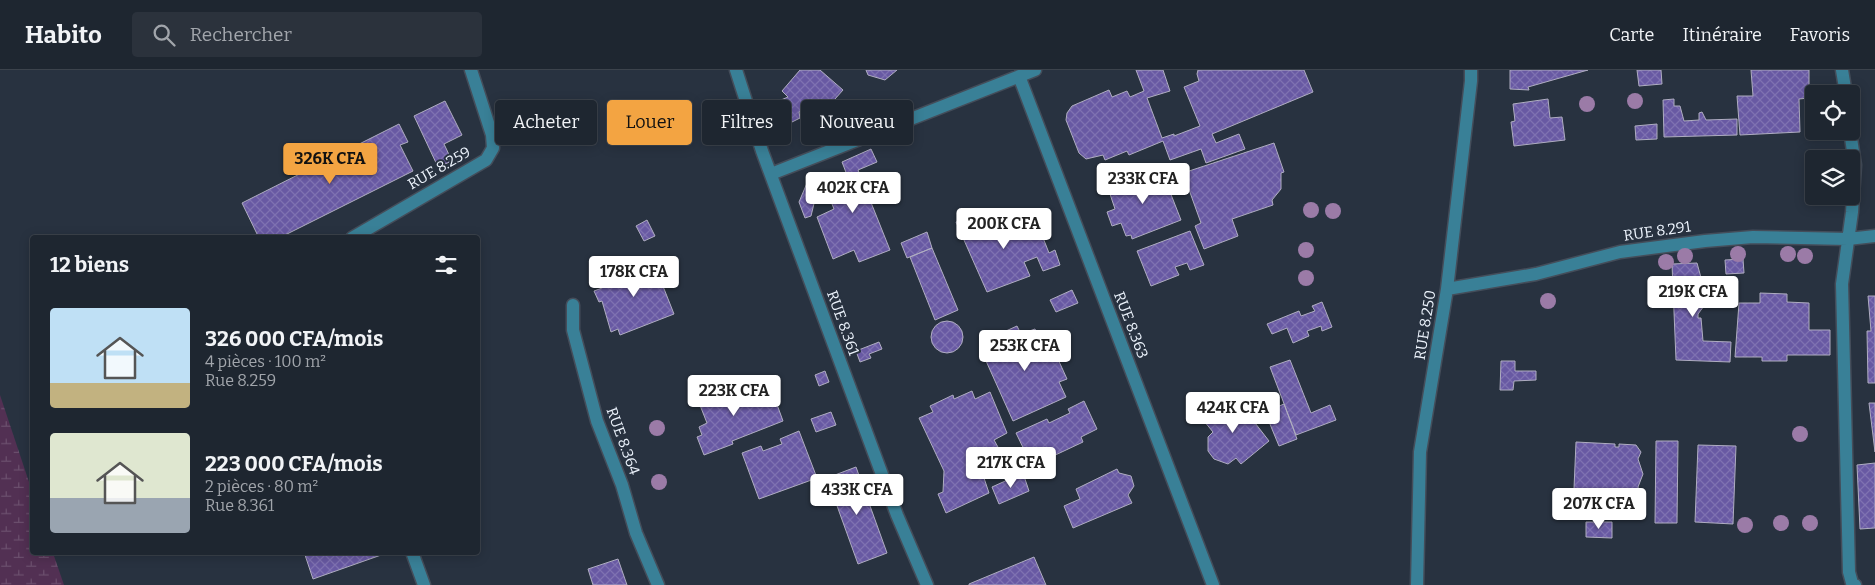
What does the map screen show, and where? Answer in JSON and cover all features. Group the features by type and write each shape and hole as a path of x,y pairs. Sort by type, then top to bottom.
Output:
{"street":[{"name":"RUE 8.259","path":"357,235 486,160 493,148 492,135 471,70"},
{"name":"RUE 8.361","path":"736,70 771,174 896,514 927,585"},
{"path":"771,174 1035,70"},
{"name":"RUE 8.250","path":"1417,585 1420,452 1448,289 1471,70"},
{"path":"1842,70 1844,85"},
{"name":"RUE 8.363","path":"1019,76 1213,585"},
{"path":"1851,140 1855,165 1852,212 1842,284 1849,572 1852,583 1855,585"},
{"name":"RUE 8.291","path":"1448,289 1536,274 1620,252 1681,244 1753,237 1848,239 1875,236"},
{"name":"RUE 8.364","path":"573,305 573,330 597,421 622,485 636,533 658,585"},
{"path":"413,555 424,585"}],"green space":[{"path":"0,395 30,485 30,555 54,555 64,585 0,585"}],"building":[{"path":"800,70 820,70 843,90 834,100 801,100 800,118 791,122 791,100 781,100 788,97 782,91"},
{"path":"866,70 897,70 885,80 868,75"},
{"path":"1136,70 1163,70 1170,91 1147,98 1162,138 1174,134 1174,136 1200,126 1184,87 1199,81 1198,70 1304,70 1313,92 1212,134 1216,143 1239,134 1245,149 1206,163 1201,149 1170,160 1163,141 1129,155 1127,151 1105,160 1103,155 1086,159 1079,153 1066,120 1067,113 1072,106 1109,90 1112,97 1127,91 1130,97 1144,91"},
{"path":"1510,70 1588,70 1528,87 1529,90 1510,89"},
{"path":"1637,70 1661,70 1662,84 1639,86"},
{"path":"1751,70 1809,70 1809,85 1805,85 1805,98 1799,99 1800,132 1740,135 1737,96 1753,96"},
{"path":"1548,99 1550,118 1562,117 1565,140 1514,146 1511,122 1515,121 1513,104"},
{"path":"1674,99 1674,106 1680,106 1684,121 1699,120 1699,113 1702,112 1706,120 1737,119 1737,135 1664,137 1663,100"},
{"path":"445,101 462,135 444,144 452,161 438,167 414,116"},
{"path":"399,124 408,142 400,145 413,171 285,235 258,235 242,203"},
{"path":"1657,124 1657,139 1636,140 1635,126"},
{"path":"1274,143 1284,172 1281,173 1281,189 1272,200 1273,205 1232,219 1238,236 1204,249 1195,226 1201,223 1183,173"},
{"path":"871,149 877,162 858,170 890,250 859,262 854,250 833,259 817,217 834,209 824,184 847,175 842,162"},
{"path":"1161,169 1181,220 1132,239 1131,235 1126,236 1121,223 1112,226 1107,212 1115,209 1110,194 1115,193 1113,187"},
{"path":"810,176 819,183 811,216 805,218 799,202"},
{"path":"982,213 985,221 1002,214 1009,216 1016,233 1038,225 1049,253 1055,250 1060,265 1043,271 1037,257 1024,262 1030,276 987,292 956,222"},
{"path":"647,220 655,236 644,241 636,226"},
{"path":"1190,231 1204,265 1190,270 1187,263 1175,267 1179,275 1151,286 1137,251"},
{"path":"927,232 932,248 907,258 901,243"},
{"path":"932,248 958,310 935,320 910,257"},
{"path":"1743,259 1744,273 1726,274 1725,260"},
{"path":"653,261 674,314 620,335 618,329 611,332 602,301 599,302 594,291 602,288 600,282 614,277 613,272 633,264 635,268"},
{"path":"1697,263 1706,296 1704,306 1698,314 1698,318 1701,318 1703,341 1731,342 1730,362 1676,360 1672,264"},
{"path":"1072,290 1078,303 1056,312 1050,300"},
{"path":"1760,293 1787,294 1787,302 1809,303 1809,330 1830,330 1830,355 1787,355 1787,361 1762,361 1762,357 1735,357 1739,303 1760,303"},
{"path":"1868,296 1875,296 1875,383 1868,383 1867,331 1871,331"},
{"path":"1322,302 1332,327 1322,331 1321,326 1307,331 1309,336 1293,343 1287,328 1272,334 1267,324 1299,311 1301,316 1315,311 1312,306"},
{"path":"947,321 959,325 963,337 959,349 947,353 935,349 931,337 935,325"},
{"path":"1017,326 1021,334 1035,329 1044,349 1052,346 1067,379 1059,382 1066,397 1013,421 982,352 1001,343 997,335"},
{"path":"879,342 882,349 869,354 871,358 860,362 856,351"},
{"path":"1290,360 1311,413 1330,405 1336,420 1296,435 1270,367"},
{"path":"1501,361 1515,361 1515,371 1536,371 1536,380 1514,381 1513,390 1500,390"},
{"path":"825,371 829,382 819,386 815,375"},
{"path":"726,384 731,396 745,391 775,399 783,421 732,441 733,444 704,455 697,437 702,435 699,427 707,423 696,395"},
{"path":"972,391 975,399 990,392 1007,433 994,440 1003,456 984,478 989,493 946,513 938,494 943,492 944,471 919,418 933,412 930,406 953,395 954,399"},
{"path":"1235,397 1269,441 1241,464 1236,458 1228,464 1214,459 1208,451 1208,437 1213,432 1204,421 1213,414 1211,411 1220,403 1223,406"},
{"path":"1084,401 1097,429 1081,437 1083,442 1032,466 1016,433 1047,419 1049,423 1070,413 1068,409"},
{"path":"1869,403 1875,403 1875,452"},
{"path":"1284,404 1297,439 1279,446 1265,412"},
{"path":"831,412 836,425 816,432 811,419"},
{"path":"799,431 817,478 759,499 742,453 761,446 763,451 782,444 780,439"},
{"path":"1656,441 1678,441 1677,523 1655,523"},
{"path":"1576,442 1615,444 1615,447 1619,447 1619,444 1636,445 1641,452 1638,459 1643,474 1638,487 1641,497 1623,513 1573,512"},
{"path":"1698,445 1736,446 1733,524 1695,522"},
{"path":"1875,463 1875,528 1860,529 1857,465"},
{"path":"856,467 887,553 858,564 827,478"},
{"path":"1117,469 1119,473 1131,476 1134,486 1128,495 1132,503 1073,528 1064,506 1080,499 1076,489"},
{"path":"1023,473 1029,491 999,504 992,487"},
{"path":"1586,522 1612,522 1612,538 1586,537"},
{"path":"305,555 381,555 313,579"},
{"path":"1034,557 1046,585 969,585 969,584"},
{"path":"618,559 627,585 593,585 588,569"}]}
